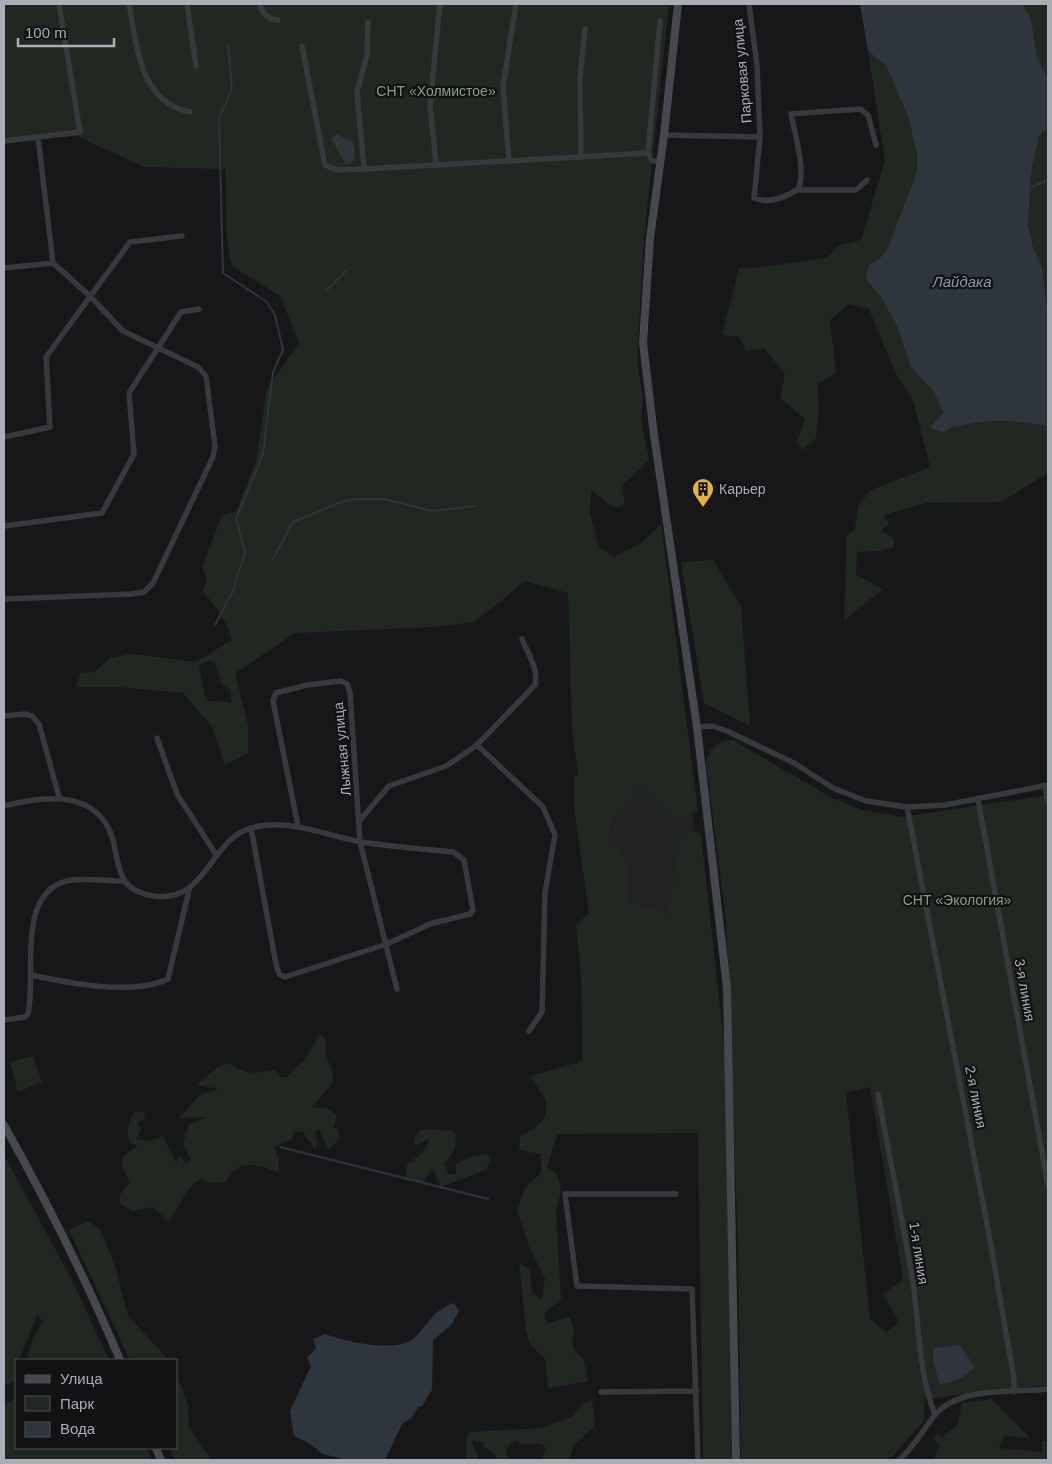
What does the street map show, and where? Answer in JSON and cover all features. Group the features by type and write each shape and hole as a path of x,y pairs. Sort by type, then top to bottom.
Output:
{"main road":[{"path":"678,4 664,135 650,238 643,343 654,435 697,727 727,988 736,1460"},
{"path":"4,1125 62,1230 87,1282 120,1359"}],"street":[{"path":"4,141 80,132 60,4"},
{"path":"129,4 140,61 147,80 165,102 177,109 190,112"},
{"path":"187,4 196,66"},
{"path":"260,4 264,15 270,19 278,20"},
{"path":"436,164 430,105 440,4"},
{"path":"509,161 503,87 516,4"},
{"name":"Парковая улица","path":"749,4 757,65 760,137 754,198 762,201 782,198 797,190"},
{"path":"660,21 648,153 651,160 660,163"},
{"path":"364,169 358,92 367,54 368,22"},
{"path":"581,158 580,78 585,29"},
{"path":"302,46 325,165 338,170 648,153"},
{"path":"797,190 800,186 801,168 791,114 860,109 868,115 876,145"},
{"name":"Парковая улица","path":"664,135 760,137"},
{"path":"4,599 144,592 153,583 213,457 215,446 206,376 198,367 156,349 124,331 90,296 53,263 38,137"},
{"path":"797,190 856,190 867,180"},
{"path":"4,437 50,427 46,357 130,242 182,236"},
{"path":"4,268 53,263"},
{"path":"4,526 102,513 134,454 129,394 156,349 182,312 199,309"},
{"path":"360,820 389,786 446,766 477,745 535,685 537,677 535,669 522,639"},
{"name":"Лыжная улица","path":"298,826 273,700 276,693 307,685 341,682 347,684 360,820 360,842 397,989"},
{"path":"4,716 25,714 32,716 39,724 59,798"},
{"path":"697,727 712,726 727,731 794,763 833,788 866,801 907,807 945,805 1047,785 1048,803"},
{"path":"157,738 176,794 217,856"},
{"path":"477,745 543,807 550,818 555,836 545,892 542,1012 529,1031"},
{"path":"4,806 59,798 74,800 90,809 109,829 117,868 125,881 137,891 154,896 169,896 189,890 201,879 229,841 251,828 283,824 360,842 453,852 464,860 473,910 470,914 430,924 387,944 285,977 279,974 251,828"},
{"name":"3-я линия","path":"978,799 1048,1185"},
{"name":"2-я линия","path":"907,807 990,1240 1014,1379 1014,1392"},
{"path":"4,1020 25,1017 28,1014 32,932 36,910 44,895 55,886 70,880 125,881"},
{"path":"31,975 101,987 158,984 168,979 189,890"},
{"name":"1-я линия","path":"878,1094 912,1279 925,1389 935,1415"},
{"path":"676,1194 565,1194 577,1286 692,1289 698,1460"},
{"path":"899,1460 914,1446 935,1415 950,1401 962,1396 1048,1389"},
{"path":"601,1392 697,1391"}],"shaded area":[{"path":"636,790 653,794 675,820 692,813 694,830 686,831 680,836 670,913 628,901 630,866 610,834 612,823"}],"green space":[{"name":"СНТ «Холмистое»","path":"4,4 669,4 644,237 637,361 643,398 641,419 649,460 622,486 625,505 614,508 591,490 590,514 599,547 614,557 641,543 661,524 698,811 675,820 653,794 637,790 612,822 610,834 630,866 628,901 669,913 680,836 690,830 701,834 726,1061 731,1460 703,1460 698,1133 557,1134 547,1167 557,1174 561,1190 556,1211 561,1299 544,1314 547,1323 569,1317 574,1330 572,1343 575,1353 583,1357 588,1381 548,1388 545,1359 530,1344 526,1330 519,1262 530,1270 532,1292 542,1300 545,1278 529,1247 517,1210 525,1188 541,1173 541,1154 519,1150 520,1136 535,1128 546,1116 546,1100 530,1076 583,1061 581,977 576,925 589,913 575,815 574,777 578,775 572,727 568,593 525,581 475,622 434,627 295,633 235,673 248,725 248,753 225,765 212,727 183,693 118,687 76,687 81,673 94,672 110,658 132,654 196,662 232,640 221,614 203,592 207,578 202,567 222,515 236,512 256,461 267,389 299,343 280,296 232,266 227,231 225,169 144,167 77,136 4,141","holes":["207,661 215,662 221,684 231,690 231,702 209,701 205,697 199,666"]},
{"path":"1022,4 1048,4 1048,79 1037,56 1031,18"},
{"path":"868,51 886,66 908,116 917,155 917,171 887,250 879,259 869,265 866,279 880,296 896,324 911,367 934,392 943,413 930,427 949,431 958,425 983,420 1025,422 1048,426 1048,473 1001,502 926,503 883,515 889,524 881,531 894,538 894,547 880,551 857,552 856,575 883,589 844,620 847,535 855,529 858,506 871,490 930,467 913,400 896,374 869,309 849,304 830,320 836,373 817,384 819,408 816,438 802,450 797,441 805,419 780,398 785,374 764,348 746,351 739,337 722,335 739,268 762,267 826,258 839,245 861,240 885,161"},
{"path":"1048,128 1048,317 1042,267 1033,247 1028,224 1031,173 1039,136"},
{"path":"713,560 741,606 750,726 704,703 681,562"},
{"name":"СНТ «Экология»","path":"733,740 832,798 862,810 902,817 1048,795 1048,1385 924,1399 924,1421 889,1460 741,1460 738,1243 726,920 706,762 715,745","holes":["870,1087 903,1279 883,1294 899,1322 887,1332 870,1319 846,1093"]},
{"path":"320,1034 326,1040 325,1056 331,1066 333,1076 332,1084 311,1108 326,1108 337,1115 333,1127 338,1129 340,1139 328,1149 319,1129 315,1133 318,1142 315,1149 303,1132 295,1131 292,1139 274,1147 279,1160 279,1172 256,1165 249,1165 236,1169 226,1182 210,1183 201,1179 190,1187 177,1210 168,1221 153,1207 132,1211 121,1204 119,1196 130,1182 122,1167 123,1156 138,1146 130,1143 128,1134 129,1123 135,1112 143,1112 146,1118 137,1123 141,1130 136,1139 145,1141 158,1139 162,1134 176,1163 180,1156 186,1163 191,1160 183,1143 189,1125 207,1117 177,1118 184,1113 199,1095 219,1089 197,1085 218,1067 230,1063 246,1072 256,1073 275,1070 280,1077 286,1077 306,1058"},
{"path":"33,1056 42,1082 18,1092 10,1062"},
{"path":"429,1129 454,1131 456,1140 454,1148 450,1157 444,1163 448,1174 456,1174 456,1164 473,1156 488,1154 490,1161 486,1170 441,1187 433,1169 422,1183 406,1179 407,1165 423,1152 430,1138 415,1146 414,1140 419,1131"},
{"path":"4,1155 71,1278 109,1359 26,1359 34,1337 43,1321 37,1315 19,1359 15,1359 15,1380 8,1386 4,1382"},
{"path":"88,1221 100,1229 114,1263 128,1316 168,1359 130,1359 69,1230"},
{"path":"178,1378 188,1406 189,1428 212,1460 175,1460 170,1449 178,1449"},
{"path":"15,1399 15,1449 147,1449 152,1460 4,1460 4,1405"},
{"path":"992,1399 1030,1438 1004,1436 999,1448 1042,1452 1042,1441 1048,1441 1048,1460 934,1460 939,1445 934,1439 938,1434 943,1437 958,1424 962,1403"},
{"path":"592,1400 595,1426 573,1446 570,1460 541,1460 546,1448 541,1444 522,1444 516,1441 510,1443 506,1452 509,1460 498,1460 491,1451 483,1447 484,1442 472,1441 479,1460 466,1460 467,1434 470,1432 542,1428 573,1416 583,1404"}],"water":[{"name":"Лайдака","path":"860,4 1022,4 1031,18 1037,56 1048,79 1048,128 1039,136 1031,173 1028,224 1033,247 1042,267 1048,317 1048,426 1003,421 970,423 953,427 943,432 930,427 943,413 934,392 911,367 896,324 880,296 866,279 869,265 879,259 887,250 917,171 917,155 908,116 886,66 868,51"},
{"path":"337,134 354,143 355,160 346,165 331,138"},
{"path":"454,1303 459,1311 451,1325 433,1340 432,1390 422,1406 418,1407 412,1417 402,1424 385,1460 347,1460 323,1454 307,1442 294,1436 290,1411 311,1366 307,1358 316,1348 313,1339 325,1334 370,1345 383,1346 406,1343 419,1333 435,1314"},
{"path":"960,1345 975,1368 961,1378 940,1385 933,1362 933,1348"}],"waterway":[{"path":"215,625 233,591 245,552 236,519 263,454 273,372 283,350 275,315 267,302 223,273 219,119 232,89 228,45"},
{"path":"1031,187 1048,180"},
{"path":"327,290 347,270"},
{"path":"272,561 293,522 341,502 357,499 384,499 433,511 476,506"},
{"path":"280,1147 488,1199"}],"place":[{"name":"Карьер","path":"703,508"}]}
